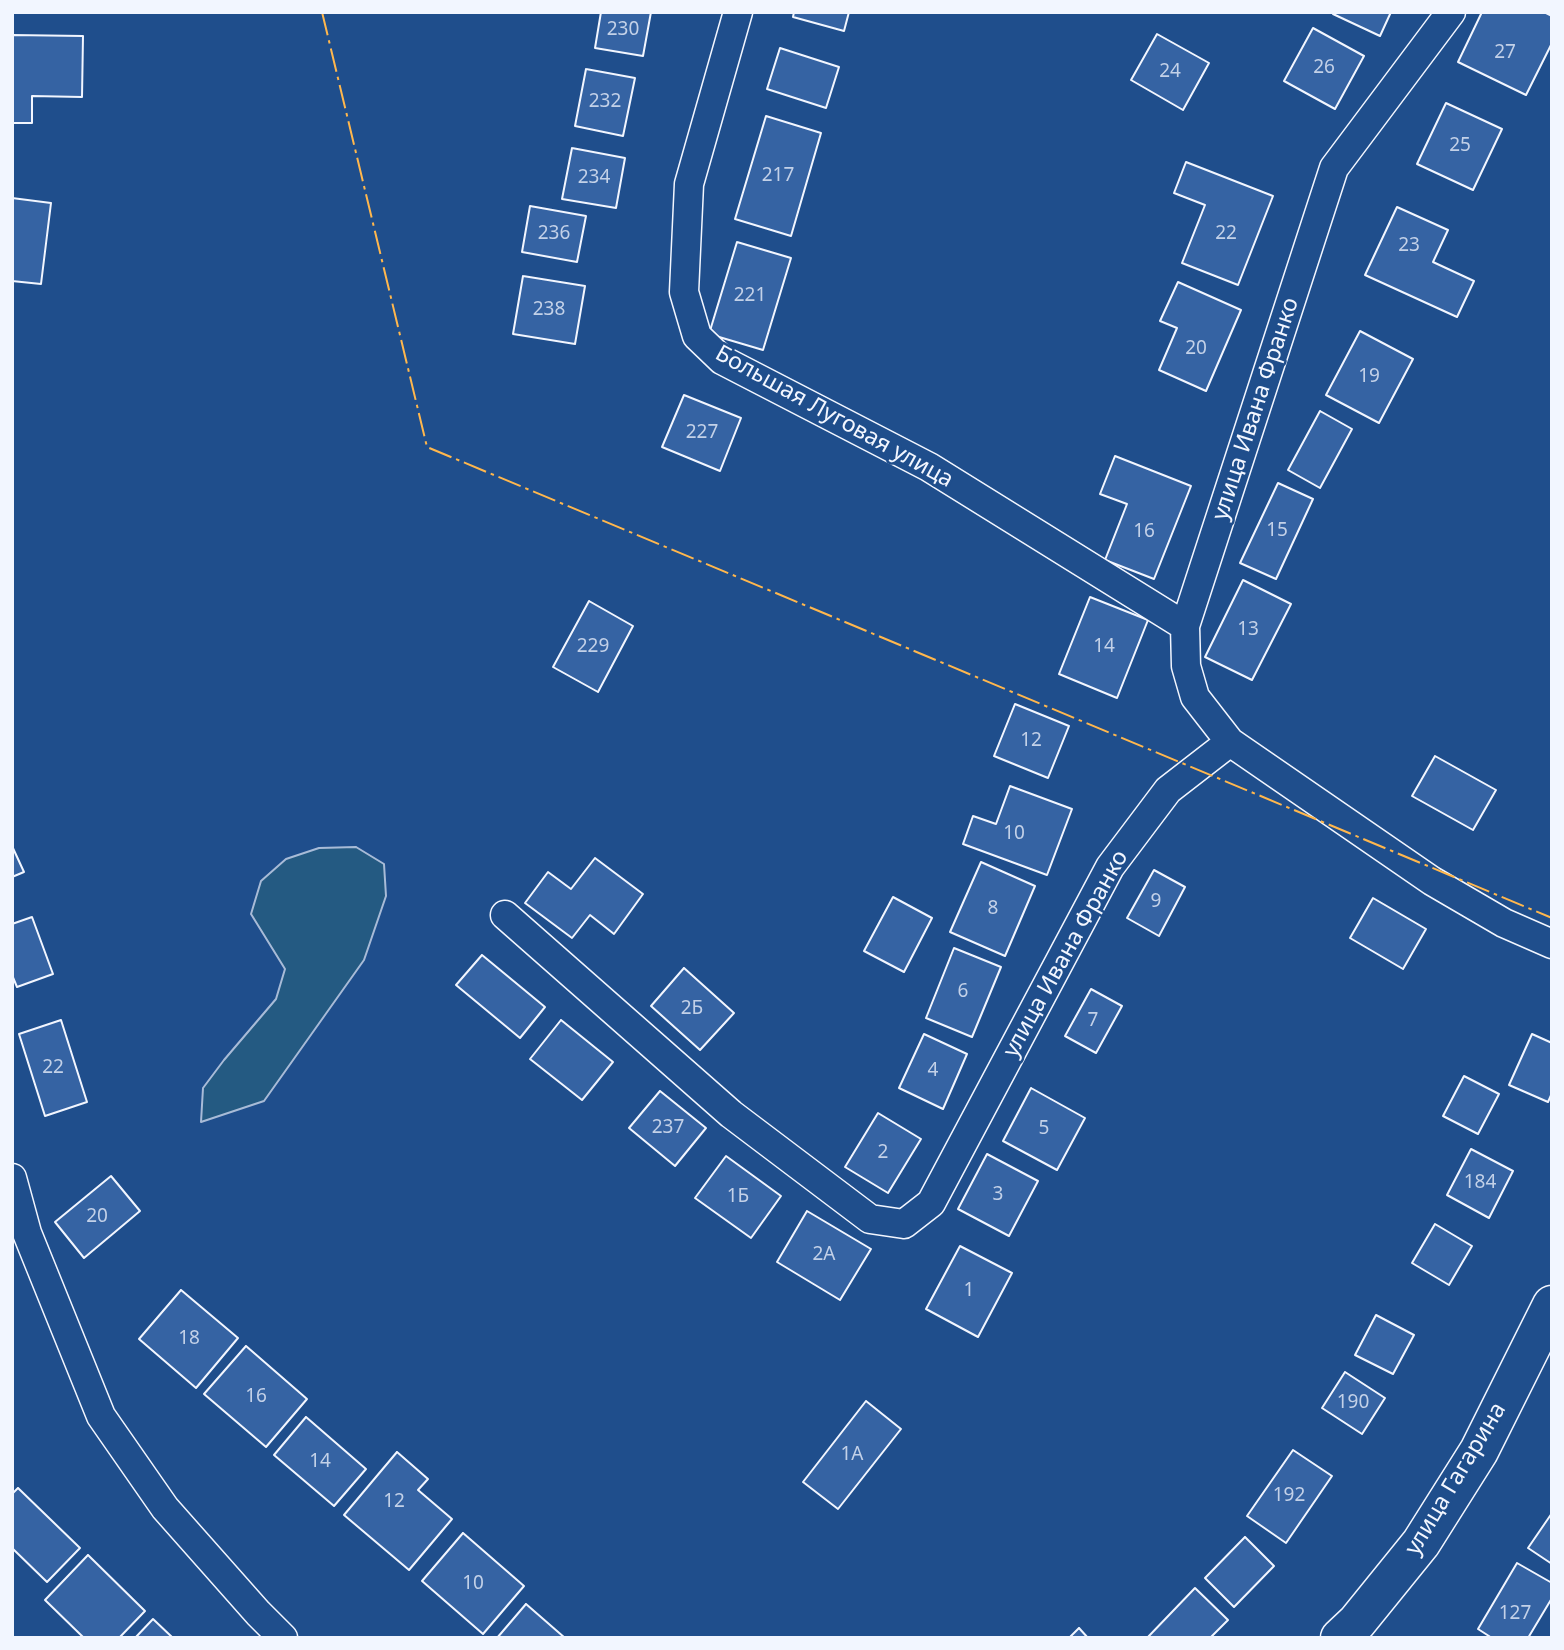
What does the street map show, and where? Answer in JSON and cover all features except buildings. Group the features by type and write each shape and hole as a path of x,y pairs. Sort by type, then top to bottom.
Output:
{"main road":[{"name":"улица Гагарина","path":"1340,1638 1357,1622 1421,1544 1479,1451 1552,1306"}],"street":[{"name":"Большая Луговая улица","path":"738,12 689,184 684,292 696,336 722,360 929,467 1185,626"},
{"name":"улица Ивана Франко","path":"505,915 731,1114 870,1219 904,1224 931,1203 1110,867 1168,790 1230,742 1195,696 1186,666 1185,626 1334,168 1451,12"},
{"path":"1230,742 1433,881 1504,923 1552,944"},
{"path":"12,1178 20,1237 101,1416 166,1508 283,1638"}],"shaded area":[{"path":"356,847 384,864 386,896 364,960 264,1101 201,1122 203,1088 276,999 285,969 251,914 261,881 286,859 319,848"}],"power":[{"path":"322,12 427,447 1552,918"}]}
